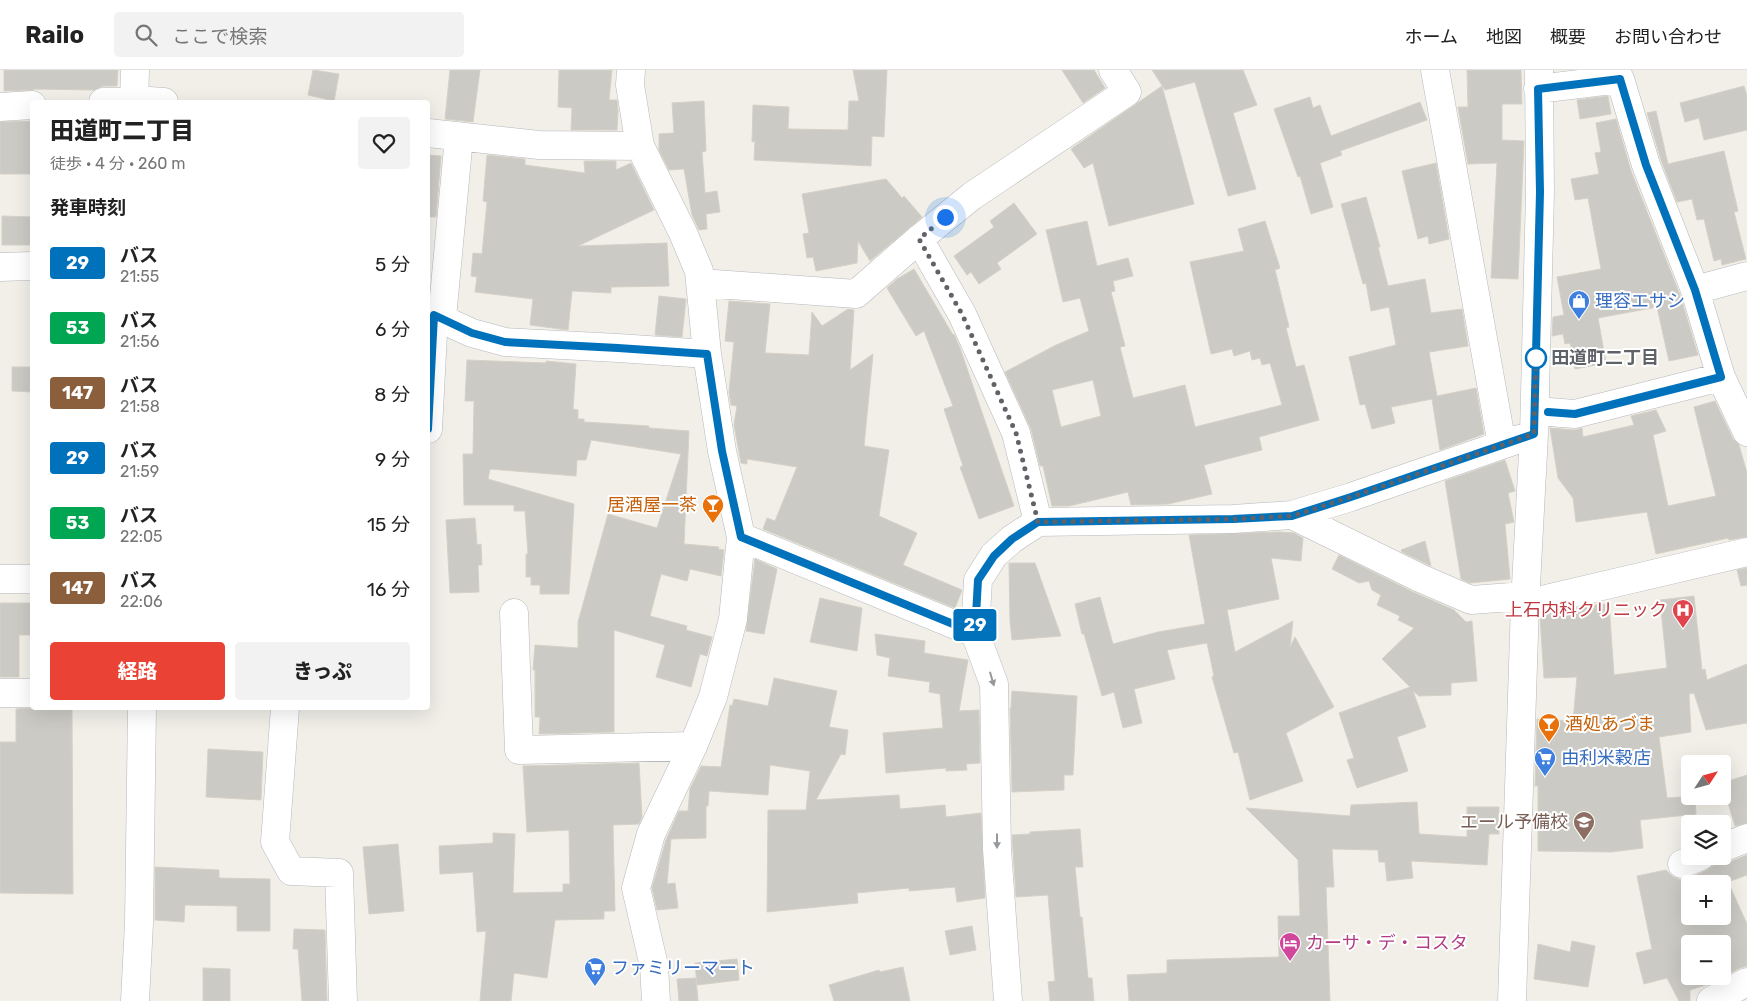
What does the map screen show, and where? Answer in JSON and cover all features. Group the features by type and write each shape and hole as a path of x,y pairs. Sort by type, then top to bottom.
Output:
{"street":[{"path":"134,100 136,70"},
{"path":"631,70 630,85 640,146 699,270 707,354 722,451 741,537 733,619 713,697 651,834 636,888 654,966 656,1001"},
{"path":"701,283 856,294 972,196 1127,92 1113,70"},
{"path":"1435,70 1502,445"},
{"path":"1512,1001 1525,600 1535,423 1540,192 1538,79 1620,79 1646,165 1695,290 1721,377 1747,432"},
{"path":"0,106 30,105"},
{"path":"430,133 539,145 640,146"},
{"path":"430,396 435,315 459,137"},
{"path":"919,239 962,314 1016,433 1038,522"},
{"path":"0,267 30,266"},
{"path":"1695,290 1747,276"},
{"path":"435,315 472,333 505,342 707,354"},
{"path":"1007,1001 997,850 994,684 975,633 978,580 994,556 1012,539 1038,522 1233,519 1292,516 1502,445 1535,423 1721,377"},
{"path":"1292,516 1420,578 1471,600 1525,600 1747,552"},
{"path":"741,537 975,633"},
{"path":"0,579 30,579"},
{"path":"514,613 519,750 692,746"},
{"path":"0,693 30,693"},
{"path":"135,1001 139,913 142,710"},
{"path":"285,710 275,842 292,871 339,874 343,1001"},
{"path":"1731,844 1747,838"},
{"path":"1711,1001 1747,982"}],"building":[{"path":"4,70 118,70 117,86 103,86 94,90 34,89 4,91"},
{"path":"313,70 339,74 334,100 308,95"},
{"path":"450,70 480,70 473,122 445,119"},
{"path":"559,70 612,70 609,100 617,100 617,130 571,130 572,108 558,107"},
{"path":"853,70 887,70 884,137 872,136 871,166 754,160 755,141 752,142 753,105 789,107 788,129 848,130 849,101 859,101"},
{"path":"1062,70 1094,70 1105,88 1083,103"},
{"path":"1152,70 1243,70 1257,105 1233,113 1256,189 1228,196 1195,82 1165,90"},
{"path":"1467,70 1521,70 1522,104 1502,104 1502,140 1524,141 1518,279 1491,278 1497,163 1468,164 1458,107 1468,107"},
{"path":"1162,86 1194,204 1109,226 1093,163 1084,168 1071,149"},
{"path":"1744,86 1747,96 1747,130 1704,140 1699,118 1685,122 1680,103"},
{"path":"1608,96 1611,114 1580,119 1577,100"},
{"path":"1310,97 1313,108 1320,105 1331,136 1420,102 1427,120 1340,151 1342,155 1320,163 1333,207 1311,214 1300,176 1298,177 1274,109"},
{"path":"704,101 706,151 702,152 705,193 717,191 720,212 706,214 707,229 699,230 692,215 684,169 669,170 659,150 659,134 674,133 672,103"},
{"path":"1656,111 1668,164 1724,151 1738,211 1734,212 1746,259 1722,265 1721,259 1714,261 1704,219 1697,220 1692,199 1677,202 1661,160 1647,113"},
{"path":"1616,119 1631,171 1680,295 1698,355 1669,361 1657,307 1598,318 1606,363 1575,369 1570,343 1565,344 1563,334 1552,336 1553,317 1564,315 1557,277 1601,269 1588,198 1575,200 1571,179 1599,174 1595,153 1601,152 1596,123"},
{"path":"30,121 30,174 0,174 0,122"},
{"path":"430,155 441,156 436,217 430,217"},
{"path":"487,155 525,159 525,165 585,173 584,161 616,161 616,170 631,163 654,210 578,246 667,243 669,286 611,287 611,293 572,291 568,330 530,325 533,299 475,292 477,277 471,276 473,253 482,254 487,202 483,201"},
{"path":"1436,163 1449,239 1429,244 1428,236 1418,239 1402,171"},
{"path":"886,179 922,217 870,261 858,241 857,263 816,271 813,257 807,258 803,234 809,233 802,194"},
{"path":"1366,197 1380,247 1378,247 1388,286 1425,279 1431,313 1462,309 1468,346 1429,352 1437,396 1476,388 1484,434 1440,450 1432,399 1391,407 1395,423 1372,429 1365,404 1360,405 1349,357 1396,345 1389,307 1371,311 1366,283 1363,284 1341,204"},
{"path":"1014,203 1037,234 997,263 1001,269 979,284 971,272 967,275 954,256 994,227 990,221"},
{"path":"2,216 30,217 30,245 2,245"},
{"path":"1087,221 1097,266 1128,258 1133,276 1113,281 1115,291 1111,292 1125,346 1120,347 1133,398 1185,385 1195,427 1282,405 1270,363 1262,365 1260,358 1252,360 1250,351 1234,356 1232,349 1211,354 1190,262 1244,251 1238,229 1265,221 1280,268 1275,270 1289,327 1286,328 1296,367 1304,365 1319,420 1259,437 1262,450 1204,465 1212,494 1168,504 1131,505 1128,492 1069,506 1052,506 1043,466 1040,466 1031,429 1005,372 1056,345 1089,331 1080,298 1063,302 1046,230","holes":["1093,380 1101,416 1061,427 1052,390"]},
{"path":"914,269 954,334 960,348 1014,506 979,519 960,467 963,466 944,409 953,406 924,331 916,336 887,288 897,279"},
{"path":"659,296 686,299 682,337 655,335"},
{"path":"729,301 770,304 765,353 809,355 812,312 822,326 848,309 854,310 850,370 873,354 864,446 889,450 879,516 917,533 903,565 962,590 955,608 763,529 767,518 775,521 797,467 747,459 747,464 741,463 734,425 737,406 731,405 729,392 734,342 725,341"},
{"path":"467,360 546,363 546,361 576,364 573,409 578,410 578,419 584,419 584,422 649,426 649,428 689,431 684,544 719,547 718,549 724,550 721,576 690,569 687,581 661,574 650,616 687,626 686,630 712,637 707,656 700,654 691,687 656,677 665,645 614,630 614,732 539,734 540,717 535,717 535,670 533,670 535,645 578,648 578,622 608,514 657,528 681,454 591,440 586,460 577,460 576,476 490,469 488,479 574,504 569,594 540,594 540,585 531,585 531,577 526,577 526,554 528,554 525,511 514,511 514,505 464,505 463,454 473,454 474,401 465,401"},
{"path":"12,367 30,367 30,392 12,391"},
{"path":"1715,401 1733,439 1739,445 1747,473 1747,537 1729,540 1728,538 1656,554 1647,512 1576,522 1573,498 1558,478 1550,428 1574,430 1582,428 1583,437 1634,425 1631,416 1656,410 1666,431 1653,435 1668,506 1716,496 1694,407"},
{"path":"1505,460 1515,491 1508,493 1514,522 1505,524 1510,579 1470,583 1461,579 1445,481"},
{"path":"475,518 477,545 481,544 482,565 478,565 479,592 450,593 446,520"},
{"path":"1294,533 1303,538 1301,561 1271,558 1279,599 1227,610 1235,652 1293,621 1290,647 1295,637 1334,707 1286,733 1303,781 1250,800 1238,752 1234,753 1212,677 1214,676 1207,643 1167,650 1175,679 1134,689 1142,723 1123,728 1114,692 1102,696 1084,634 1082,634 1075,604 1100,597 1113,644 1158,632 1205,624 1189,535"},
{"path":"1425,541 1431,566 1401,550"},
{"path":"1339,555 1454,610 1466,622 1472,621 1477,681 1451,683 1451,695 1419,696 1413,691 1426,727 1397,737 1408,771 1357,788 1347,760 1354,758 1339,713 1410,687 1382,659 1414,628 1398,620 1400,616 1377,605 1381,595 1372,590 1369,581 1359,583 1332,569"},
{"path":"755,559 777,569 764,634 746,631"},
{"path":"1009,563 1035,563 1061,636 1012,640"},
{"path":"1747,568 1747,585 1741,586 1737,570"},
{"path":"1694,596 1702,670 1705,669 1707,680 1747,664 1747,723 1706,730 1694,693 1689,694 1691,732 1659,737 1667,798 1681,797 1681,805 1696,805 1696,814 1640,820 1643,848 1611,852 1538,851 1538,786 1535,786 1537,719 1573,721 1577,677 1544,678 1540,616 1589,605 1609,604 1614,675 1667,668 1660,600"},
{"path":"820,598 862,608 857,651 810,642"},
{"path":"0,603 30,603 30,635 19,635 19,677 0,677"},
{"path":"875,634 925,641 924,653 968,660 959,711 979,710 980,763 966,764 967,770 946,771 946,768 886,773 883,733 943,728 940,694 929,692 930,682 888,676 890,658 877,655"},
{"path":"774,678 837,691 829,727 848,730 845,755 841,754 816,800 899,795 900,809 945,805 946,817 981,813 985,898 957,902 955,887 909,891 909,888 857,893 858,903 767,912 768,810 806,810 810,771 770,765 768,795 709,791 708,806 706,806 706,838 671,839 667,884 675,883 678,908 657,910 652,888 666,840 679,811 688,811 690,789 701,766 721,767 730,705 732,706 734,699 768,706"},
{"path":"1012,691 1077,696 1073,775 1064,775 1064,790 1012,792 1010,708"},
{"path":"16,709 72,710 73,894 0,893 0,742 16,742"},
{"path":"208,749 263,752 261,800 206,797"},
{"path":"639,763 642,817 639,824 613,825 615,911 604,911 604,919 555,920 547,978 514,973 511,1001 480,1001 486,931 477,932 473,872 440,874 439,846 493,843 493,833 515,834 513,893 563,892 563,884 570,884 569,830 527,832 523,766"},
{"path":"1747,775 1747,823 1735,826 1729,805 1731,805 1731,780"},
{"path":"1417,802 1419,834 1467,837 1467,807 1499,807 1499,834 1489,834 1487,865 1411,861 1413,878 1387,881 1385,862 1379,862 1378,850 1332,849 1334,887 1326,887 1330,1001 1129,1001 1127,975 1167,973 1167,960 1279,957 1278,916 1300,916 1298,860 1246,808 1350,816 1351,805"},
{"path":"1080,829 1083,867 1075,867 1088,978 1092,978 1094,1001 1050,1001 1048,982 1055,981 1048,895 1016,897 1012,835"},
{"path":"398,844 404,911 369,914 363,847"},
{"path":"1747,855 1747,875 1731,881 1731,875 1696,875 1713,866 1731,865 1731,861"},
{"path":"155,867 219,870 219,878 270,879 270,931 237,931 237,906 185,905 184,922 155,920"},
{"path":"1666,870 1673,877 1681,880 1681,925 1731,925 1731,889 1747,924 1747,966 1731,973 1731,935 1681,935 1681,985 1706,985 1690,990 1690,1001 1679,1001 1667,978 1644,984 1636,953 1652,949 1637,876"},
{"path":"972,926 976,950 950,955 945,931"},
{"path":"294,929 325,930 327,1001 302,1001 298,949 293,949"},
{"path":"1572,941 1595,946 1588,987 1534,979 1538,944 1570,952"},
{"path":"737,959 739,980 697,985 695,963"},
{"path":"903,967 910,1001 834,1001 829,985 879,970 880,972"},
{"path":"203,968 230,969 230,1001 203,1001"},
{"path":"696,978 698,1001 679,1001 677,979"}],"bus line":[{"name":"29","path":"430,391 434,315 472,333 505,342 707,354 722,451 741,537 975,633 978,580 994,556 1012,539 1038,522 1233,519 1292,516 1534,434 1540,192 1538,89 1620,79 1646,165 1695,290 1721,377 1575,414 1548,412"}],"place":[{"name":"理容エサシ","path":"1579,320"},
{"name":"田道町二丁目","path":"1536,358"},
{"name":"居酒屋一茶","path":"713,524"},
{"name":"上石内科クリニック","path":"1683,629"},
{"name":"酒処あづま","path":"1549,743"},
{"name":"由利米穀店","path":"1545,777"},
{"name":"エール予備校","path":"1584,841"},
{"name":"カーサ・デ・コスタ","path":"1290,962"},
{"name":"ファミリーマート","path":"595,987"}],"route":[{"path":"945,217 919,239 962,314 1016,433 1038,522 1233,519 1292,516 1351,497 1534,434 1536,352 1536,358"}]}
